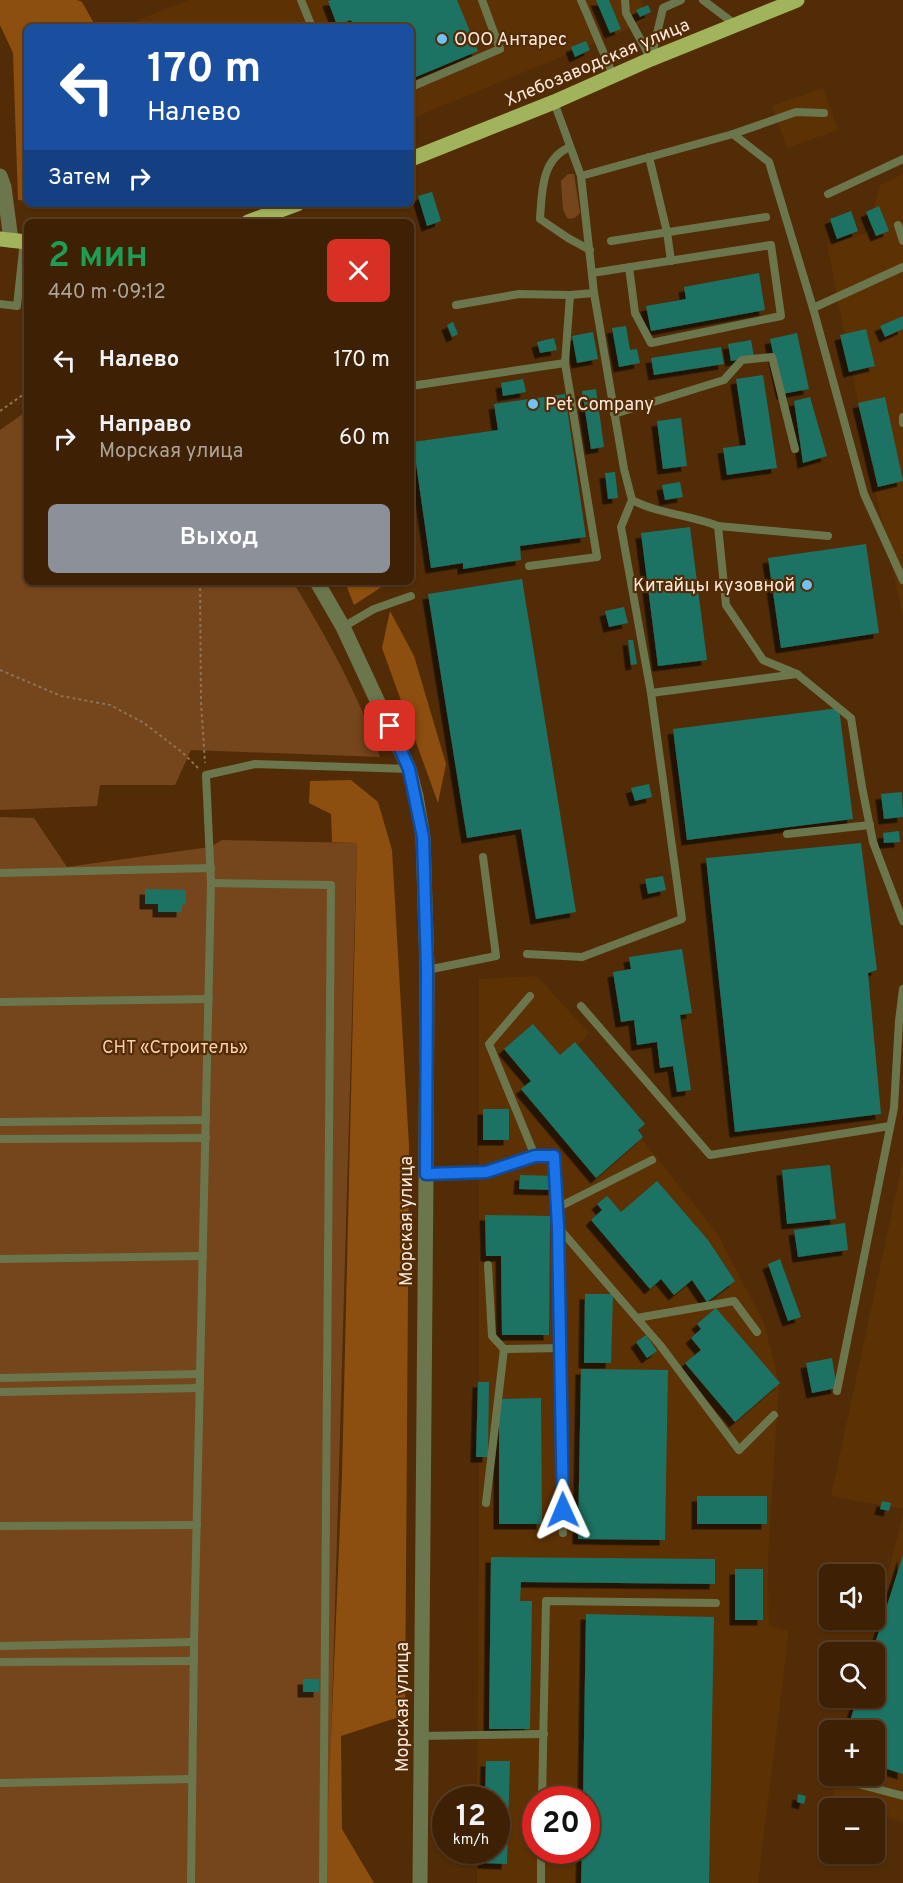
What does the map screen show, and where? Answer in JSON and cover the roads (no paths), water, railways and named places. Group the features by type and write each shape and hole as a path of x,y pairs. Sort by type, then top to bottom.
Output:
{"main road":[{"name":"Хлебозаводская улица","path":"414,158 797,0"},
{"path":"256,219 289,207"}],"street":[{"path":"0,176 16,241"},
{"name":"Морская улица","path":"319,585 343,627 409,769 423,837 427,970 420,1883"}],"lane":[{"path":"301,0 311,24"},
{"path":"414,86 500,49 482,0"},
{"path":"581,0 613,75"},
{"path":"625,0 626,13 651,59"},
{"path":"651,59 663,8 681,0"},
{"path":"703,0 736,24"},
{"path":"527,954 582,957 682,919 651,693 621,527 632,500 624,469 594,293 581,176 554,102"},
{"path":"581,176 733,134 796,112 824,113"},
{"path":"733,134 769,162 813,308 864,494 903,580"},
{"path":"570,147 559,151 543,177 540,219 590,250"},
{"path":"649,157 668,232 671,261"},
{"path":"828,194 903,159"},
{"path":"611,241 766,217"},
{"path":"898,225 903,241"},
{"path":"0,304 17,306 16,241"},
{"path":"592,273 629,267 671,261 771,245 781,316 651,343 635,313 629,267"},
{"path":"813,308 903,267"},
{"path":"456,305 519,294 594,293"},
{"path":"529,566 597,557 565,363 570,295"},
{"path":"614,414 724,380 742,360 772,357 795,449"},
{"path":"414,386 565,363"},
{"path":"903,417 903,423"},
{"path":"632,500 648,508 718,526 828,536"},
{"path":"718,526 726,605 763,660 797,674 851,718 873,842 903,921"},
{"path":"343,627 374,609 411,596"},
{"path":"651,693 797,674"},
{"path":"191,1883 194,1642 211,883 206,775 255,764 409,769"},
{"path":"787,834 870,825"},
{"path":"427,970 496,956 483,857"},
{"path":"0,873 211,868"},
{"path":"211,883 331,885 323,1883"},
{"path":"837,1391 894,1108 903,989"},
{"path":"530,996 489,1044 535,1156"},
{"path":"0,1002 209,999"},
{"path":"581,1006 710,1155 890,1126"},
{"path":"0,1122 206,1120"},
{"path":"0,1139 206,1138"},
{"path":"426,1174 486,1172 535,1156 554,1156 558,1227 563,1533"},
{"path":"557,1208 652,1160"},
{"path":"558,1227 660,1345 739,1450 774,1415"},
{"path":"0,1259 203,1256"},
{"path":"488,1265 492,1336 504,1349 560,1348"},
{"path":"637,1318 734,1301 757,1332"},
{"path":"486,1503 504,1349"},
{"path":"0,1378 200,1374"},
{"path":"0,1392 200,1388"},
{"path":"0,1526 197,1525"},
{"path":"542,1786 546,1601 716,1603"},
{"path":"0,1646 194,1642"},
{"path":"0,1662 194,1660"},
{"path":"422,1736 544,1734"},
{"path":"0,1783 192,1779"},
{"path":"868,1786 903,1796"},
{"path":"541,1864 541,1883"}],"place":[{"name":"ООО Антарес","path":"442,39"},
{"name":"Pet Company","path":"533,404"},
{"name":"Китайцы кузовной","path":"807,585"}],"park label":[{"name":"СНТ «Строитель»","path":"175,1047"}]}
